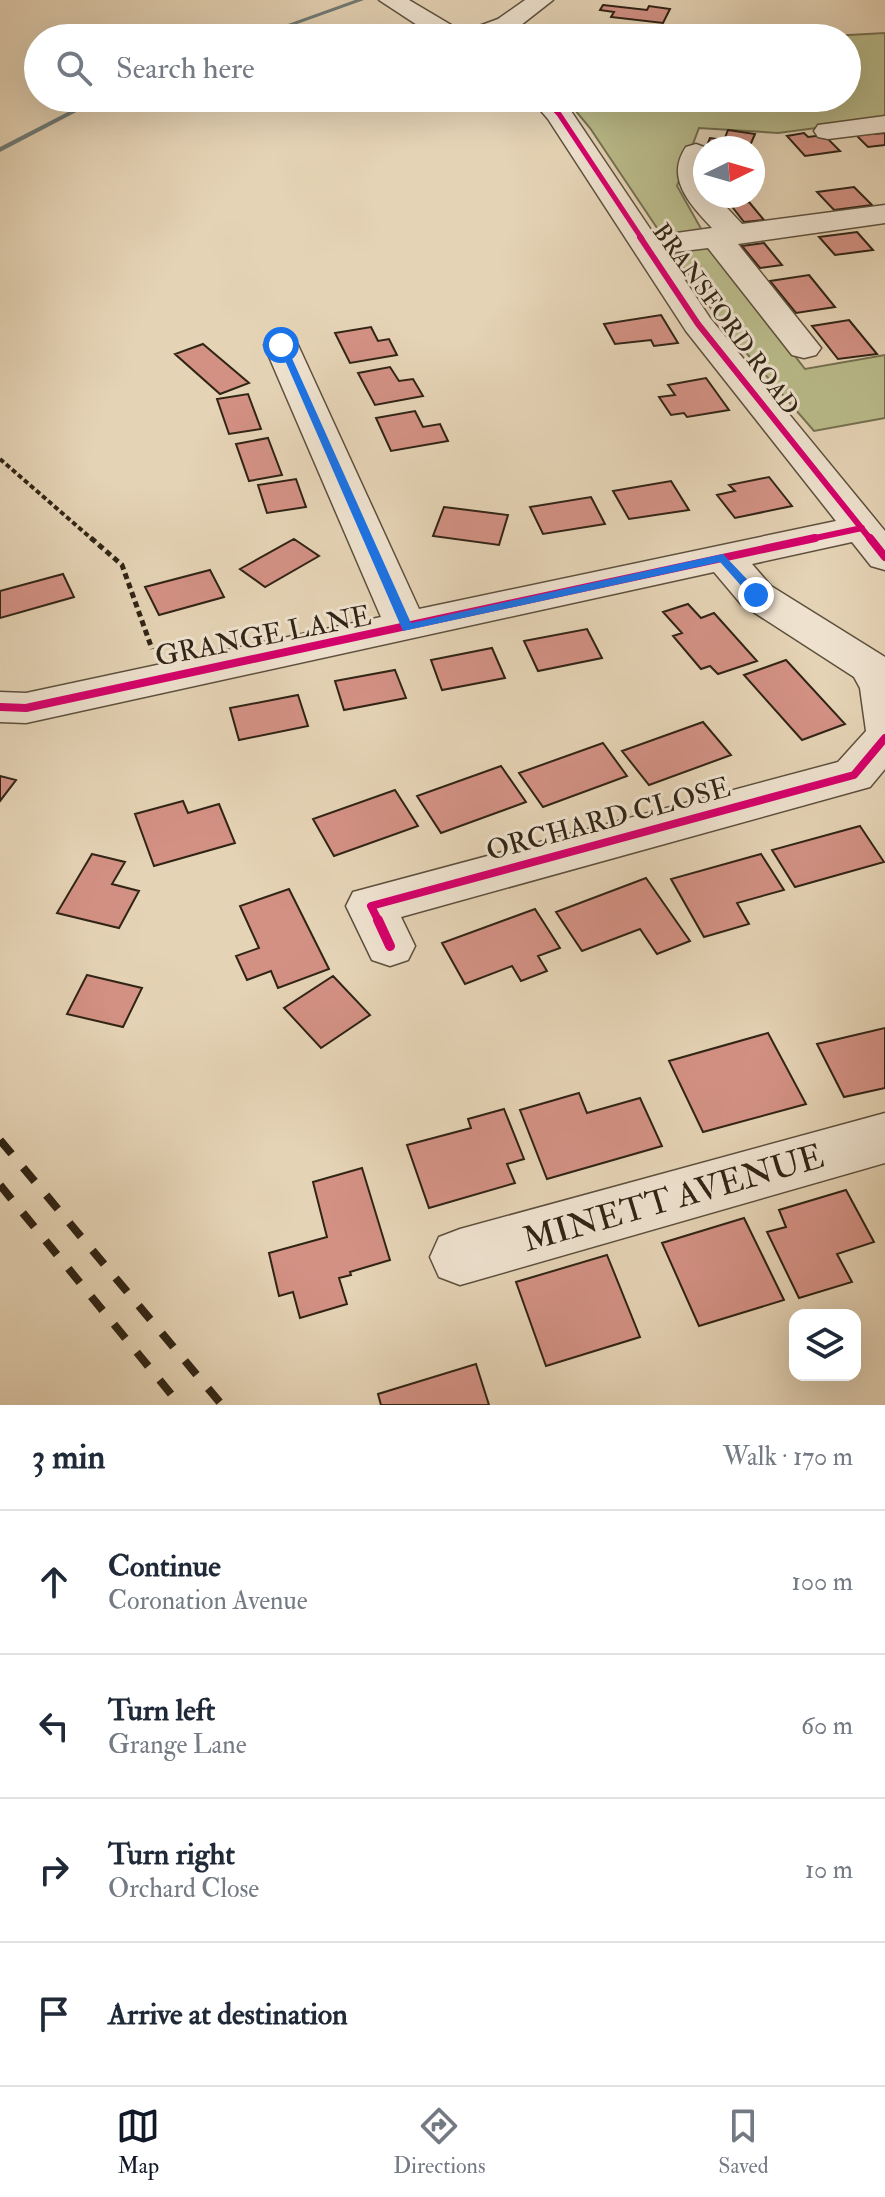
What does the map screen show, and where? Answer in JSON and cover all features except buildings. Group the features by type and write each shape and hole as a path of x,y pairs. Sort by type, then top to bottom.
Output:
{"street":[{"path":"391,0 431,24"},
{"path":"507,24 541,0"},
{"name":"BRANSFORD ROAD","path":"557,112 717,349 874,543"},
{"path":"828,131 885,124"},
{"path":"707,208 804,348"},
{"path":"646,247 885,214"},
{"path":"281,345 407,628"},
{"name":"GRANGE LANE","path":"0,707 26,708 407,628 723,557 874,543"},
{"path":"723,557 756,595 870,667 882,688 885,726"},
{"name":"ORCHARD CLOSE","path":"390,946 371,906 854,775 885,738"},
{"name":"MINETT AVENUE","path":"460,1257 885,1138"}],"path":[{"path":"0,459 122,565 163,678"}],"green space":[{"path":"885,33 885,119 778,133 699,128 693,136 677,186 713,250 805,369 885,355 885,418 814,431 722,325 577,112 861,112 861,34"}],"waterway":[{"path":"292,24 361,0"},
{"path":"0,150 73,112"}],"railway":[{"path":"0,1140 222,1405"},
{"path":"0,1185 180,1405"}],"cycle path":[{"path":"557,112 698,324 885,557"},
{"path":"0,707 26,708 862,528"},
{"path":"390,946 371,906 854,775 885,738"}],"route":[{"path":"281,345 407,628 723,557 756,595"}]}
